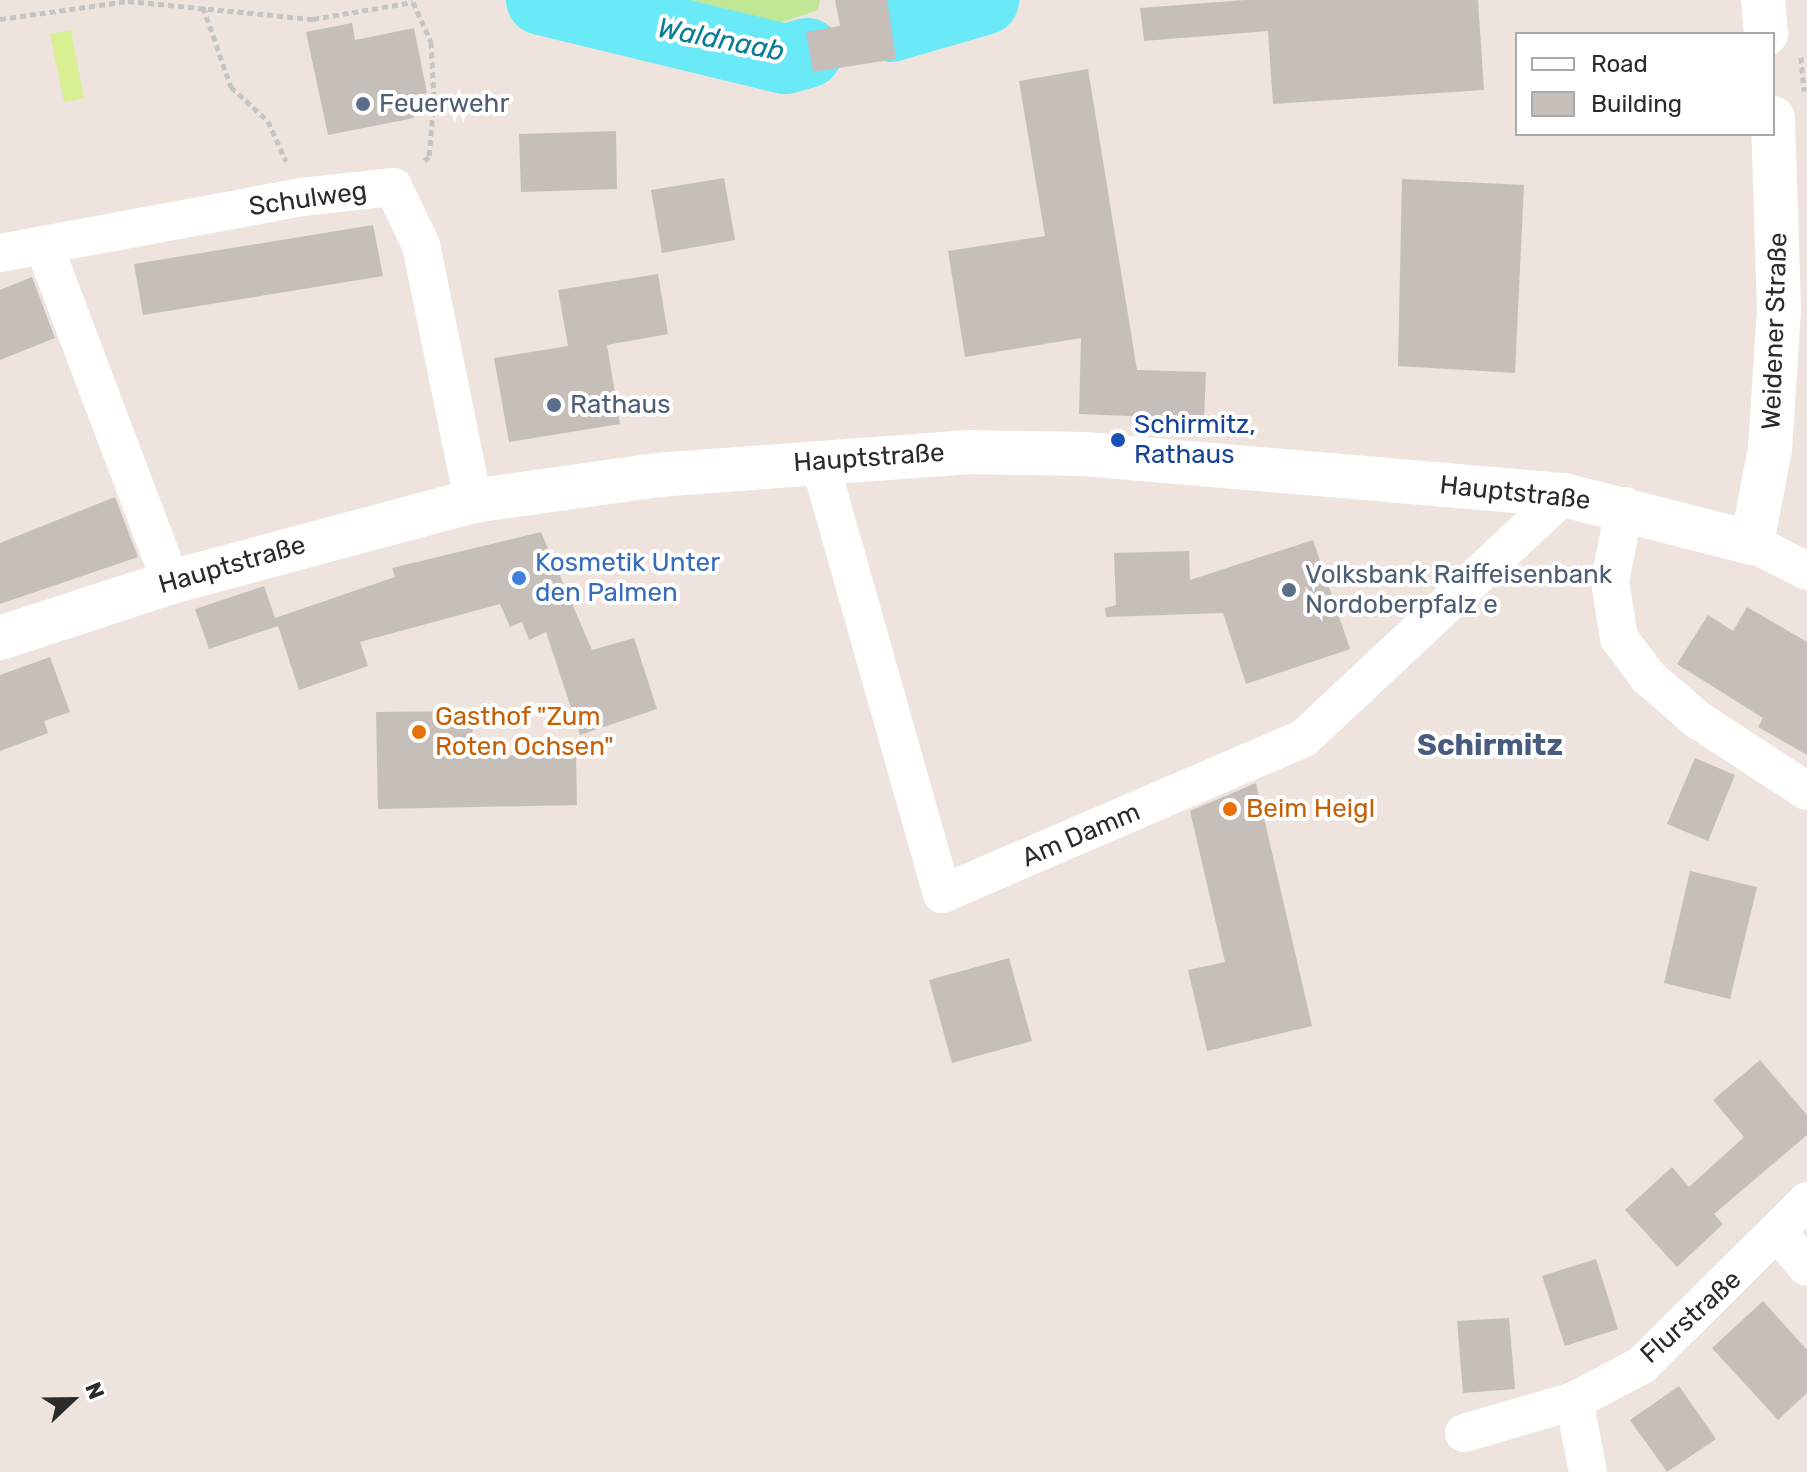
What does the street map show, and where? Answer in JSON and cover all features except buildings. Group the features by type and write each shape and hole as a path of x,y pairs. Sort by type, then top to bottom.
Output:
{"street":[{"path":"1763,0 1783,38"},
{"name":"Weidener Straße","path":"1752,543 1770,449 1788,107"},
{"name":"Schulweg","path":"0,253 302,197 393,187 421,245 473,501"},
{"path":"44,246 171,582"},
{"name":"Hauptstraße","path":"0,638 171,582 473,501 657,475 967,452 1084,454 1564,495 1625,506 1752,543"},
{"name":"Am Damm","path":"820,463 942,894 1304,738 1564,495"},
{"path":"1625,506 1610,581 1619,638 1648,677 1698,720 1807,791"},
{"path":"1752,543 1807,571"},
{"name":"Flurstraße","path":"1464,1433 1574,1401 1642,1365 1779,1234 1807,1201"},
{"path":"1779,1234 1807,1267"},
{"path":"1574,1401 1588,1472"}],"path":[{"path":"0,19 96,3 203,7 313,19 413,2 431,42 429,157 393,187"},
{"path":"203,7 231,87 268,121 302,197"},
{"path":"1783,38 1788,107"}],"green space":[{"path":"667,0 820,0 818,10 768,27"},
{"path":"71,30 84,98 64,102 50,34"}],"waterway":[{"name":"Waldnaab","path":"541,0 785,59 807,53"},
{"name":"Waldnaab","path":"891,27 984,0"}],"place":[{"name":"Feuerwehr","path":"363,104"},
{"name":"Rathaus","path":"554,405"},
{"name":"Schirmitz, Rathaus","path":"1118,440"},
{"name":"Kosmetik Unter den Palmen","path":"519,578"},
{"name":"Volksbank Raiffeisenbank Nordoberpfalz e","path":"1289,590"},
{"name":"Gasthof \"Zum Roten Ochsen\"","path":"419,732"},
{"name":"Beim Heigl","path":"1230,809"}],"district":[{"name":"Schirmitz","path":"1490,745"}]}
